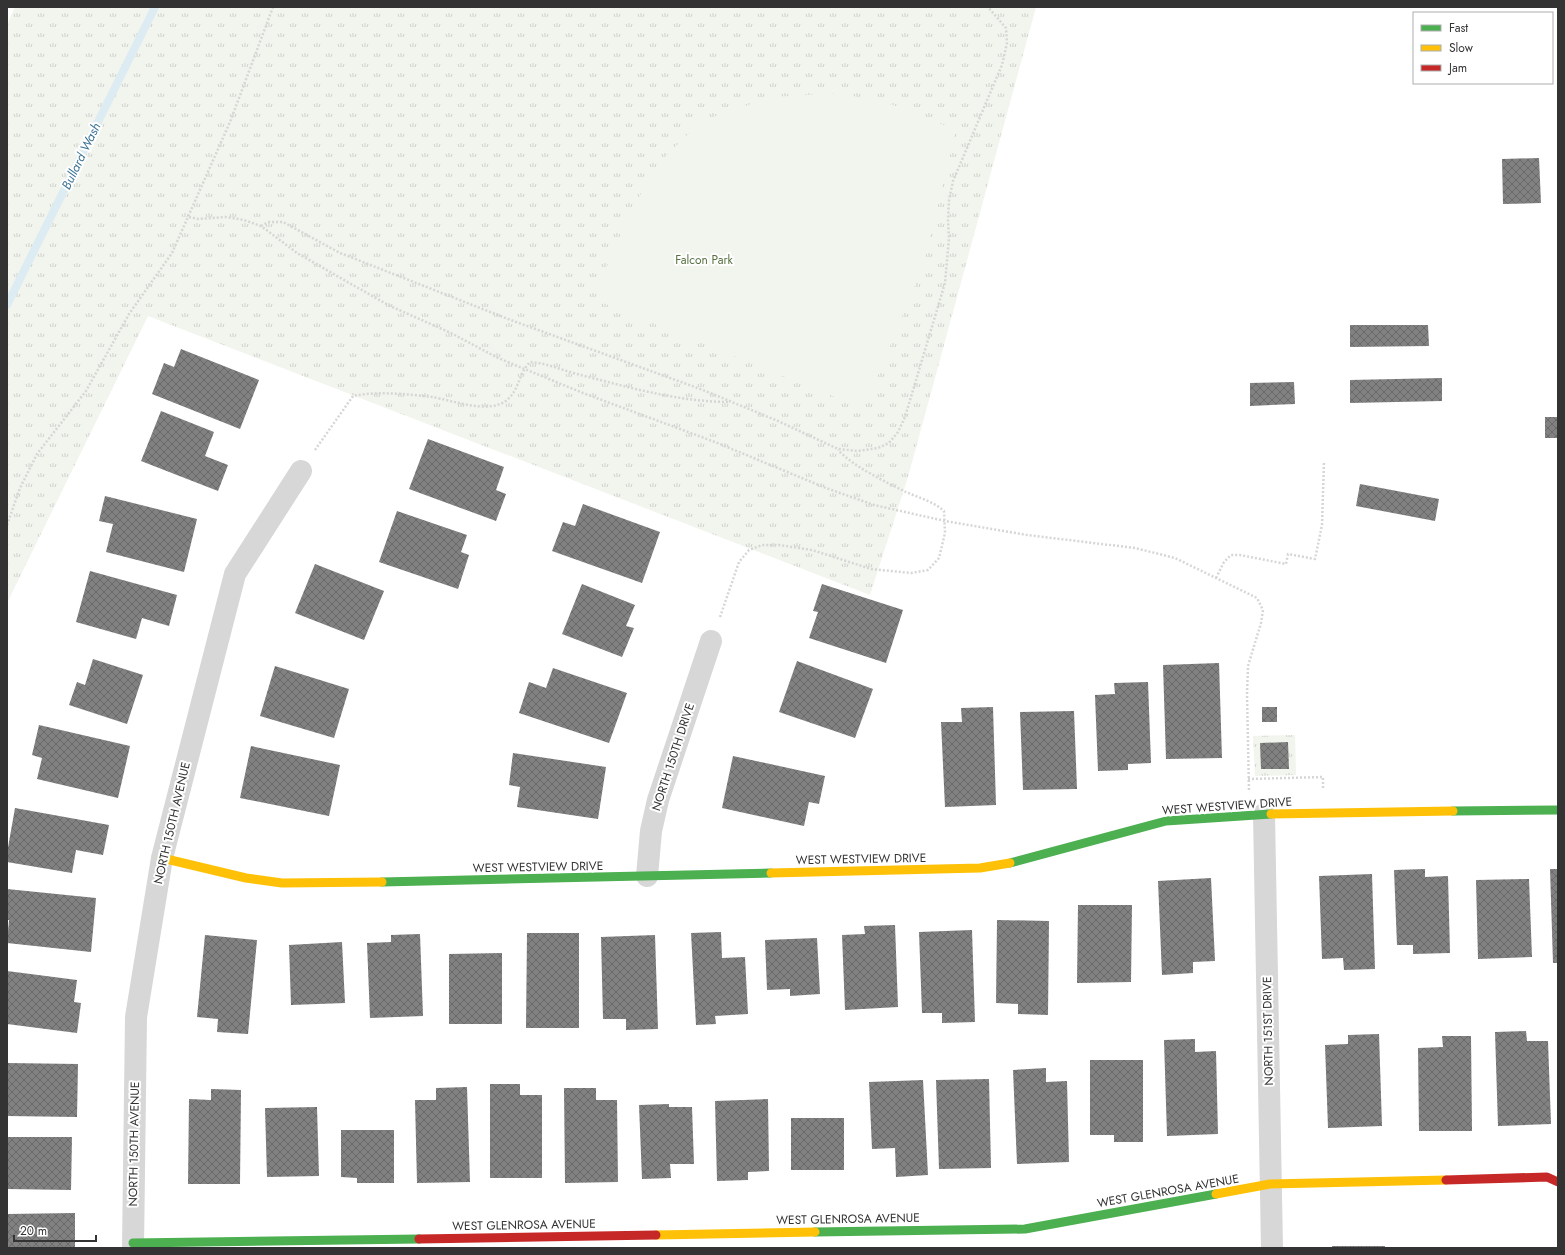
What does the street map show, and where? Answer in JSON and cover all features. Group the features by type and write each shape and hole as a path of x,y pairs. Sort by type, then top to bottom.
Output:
{"street":[{"name":"NORTH 150TH AVENUE","path":"133,1245 136,1017 162,858 235,574 301,471"},
{"name":"NORTH 150TH DRIVE","path":"648,876 651,832 658,800 712,641"},
{"name":"WEST WESTVIEW DRIVE","path":"162,858 246,878 282,883 980,868 1019,862 1166,821 1264,814 1558,810"},
{"name":"NORTH 151ST DRIVE","path":"1264,814 1272,1248"},
{"name":"WEST GLENROSA AVENUE","path":"133,1245 1025,1229 1270,1184 1547,1177 1558,1182"}],"path":[{"path":"7,525 20,488 37,454 86,391 129,314 172,253 230,122 273,7"},
{"path":"261,226 269,222 283,222 340,253 391,274 731,402 838,450 858,451 878,448 889,443 898,432 905,417 945,283 950,238 948,220 949,200 953,181 1002,65 1007,43 1006,28 988,7"},
{"path":"188,217 198,220 226,217 244,220 261,226 297,253 390,306 524,369 715,442 826,488 874,505 945,521 1027,535 1135,548 1175,558 1257,598 1263,610 1261,623 1248,666 1247,694 1249,792"},
{"path":"301,471 353,396 368,393 432,397 474,406 493,406 506,401 516,391 524,369 530,362 542,362 576,374 681,398 710,402 731,402"},
{"path":"712,641 739,562 750,550 762,545 812,550 871,569 911,573 928,570 939,558 945,533 944,511 936,504 906,492 847,460 838,450"},
{"path":"1216,578 1224,562 1231,555 1240,555 1286,564 1288,554 1315,559 1322,525 1324,462"},
{"path":"1248,779 1323,777 1323,790"}],"green space":[{"name":"Falcon Park","path":"15,7 1036,7 908,477 870,595 148,316 7,603 7,25"},
{"path":"840,93 893,105 956,130 923,266 871,392 847,402 596,300 605,271 629,214 660,162 701,121 772,97"},
{"path":"1295,735 1296,775 1255,776 1253,736"}],"building":[{"path":"1539,158 1541,203 1503,204 1502,159"},
{"path":"1350,325 1428,325 1429,346 1350,347"},
{"path":"181,349 259,380 240,429 152,394 164,363 174,367"},
{"path":"1442,378 1442,401 1350,403 1350,380"},
{"path":"1294,382 1295,404 1250,406 1250,383"},
{"path":"161,411 214,432 205,456 228,465 218,491 141,461"},
{"path":"1545,417 1558,417 1558,438 1545,438"},
{"path":"428,439 504,467 496,490 506,494 496,521 409,489"},
{"path":"1360,484 1439,499 1435,521 1356,506"},
{"path":"105,496 197,519 184,572 106,552 113,524 99,521"},
{"path":"583,504 660,532 642,583 552,551 563,522 575,526"},
{"path":"397,511 467,535 461,552 469,555 458,589 379,562"},
{"path":"315,564 384,591 364,640 295,613"},
{"path":"90,571 177,595 169,626 142,618 136,639 76,622"},
{"path":"582,584 635,605 626,626 634,628 622,657 562,634"},
{"path":"822,584 903,610 886,663 809,638 818,612 813,611"},
{"path":"93,659 143,675 127,724 69,705 77,682 85,685"},
{"path":"797,661 873,689 855,738 779,712"},
{"path":"1219,663 1222,758 1166,759 1163,665"},
{"path":"275,666 349,689 334,738 260,716"},
{"path":"553,668 627,693 609,743 519,713 529,682 546,688"},
{"path":"1148,682 1151,763 1128,764 1128,770 1098,771 1095,695 1115,694 1114,683"},
{"path":"993,707 996,805 945,807 941,722 962,722 961,708"},
{"path":"1262,707 1277,707 1277,722 1262,722"},
{"path":"1074,711 1077,789 1023,790 1020,712"},
{"path":"39,725 130,746 118,798 37,779 42,758 32,755"},
{"path":"1288,742 1289,769 1261,769 1260,743"},
{"path":"251,746 340,765 329,816 240,798"},
{"path":"513,753 606,767 598,819 517,807 520,787 509,785"},
{"path":"733,756 825,776 819,804 809,802 804,826 722,808"},
{"path":"15,808 109,825 103,855 76,850 72,873 7,862 7,853"},
{"path":"1425,869 1425,877 1448,876 1450,953 1413,954 1413,945 1397,945 1394,870"},
{"path":"1550,869 1558,869 1558,963 1553,963"},
{"path":"1372,874 1375,969 1344,970 1343,958 1322,959 1319,876"},
{"path":"1211,878 1215,961 1193,962 1193,973 1162,975 1158,881"},
{"path":"1529,879 1532,957 1478,959 1476,880"},
{"path":"7,889 96,898 91,952 7,943 9,920 7,920"},
{"path":"1078,905 1132,905 1131,982 1077,983"},
{"path":"997,920 1049,921 1048,1015 1018,1014 1018,1004 996,1003"},
{"path":"895,925 898,1007 845,1010 842,935 865,934 864,926"},
{"path":"972,930 975,1022 942,1023 942,1013 922,1013 919,932"},
{"path":"721,932 722,958 745,957 748,1014 715,1016 716,1024 696,1025 691,933"},
{"path":"527,933 579,933 579,1028 526,1028"},
{"path":"420,934 423,1016 370,1018 367,943 391,942 391,935"},
{"path":"205,935 257,940 248,1034 217,1032 218,1019 197,1017"},
{"path":"655,935 658,1029 626,1030 626,1019 603,1019 601,937"},
{"path":"817,938 820,994 790,996 790,989 767,990 765,940"},
{"path":"342,942 345,1003 291,1005 289,945"},
{"path":"502,953 502,1024 449,1024 449,954"},
{"path":"7,971 77,980 74,1002 81,1003 77,1033 7,1024"},
{"path":"1526,1031 1527,1041 1548,1041 1551,1124 1498,1126 1495,1032"},
{"path":"1379,1034 1382,1126 1328,1128 1325,1045 1348,1044 1348,1035"},
{"path":"1442,1036 1471,1036 1472,1131 1419,1131 1418,1048 1443,1047"},
{"path":"1195,1039 1195,1052 1216,1051 1218,1134 1167,1136 1164,1040"},
{"path":"1090,1060 1143,1060 1143,1142 1114,1142 1114,1135 1090,1135"},
{"path":"7,1063 78,1064 77,1117 7,1116"},
{"path":"1046,1068 1046,1082 1067,1081 1069,1162 1017,1164 1013,1070"},
{"path":"989,1079 991,1168 939,1169 936,1080"},
{"path":"923,1080 928,1175 896,1177 895,1148 872,1149 869,1082"},
{"path":"490,1084 520,1084 520,1095 542,1095 542,1178 490,1178"},
{"path":"467,1087 470,1182 417,1183 415,1100 436,1100 436,1088"},
{"path":"564,1088 596,1088 596,1100 617,1100 618,1182 565,1183"},
{"path":"211,1089 241,1090 240,1184 188,1184 189,1099 211,1100"},
{"path":"768,1099 769,1171 748,1172 748,1180 717,1181 715,1101"},
{"path":"669,1104 669,1107 692,1107 694,1164 670,1164 671,1178 642,1179 639,1105"},
{"path":"317,1107 319,1176 267,1177 265,1108"},
{"path":"791,1118 844,1118 844,1170 791,1170"},
{"path":"341,1130 394,1130 394,1183 357,1183 357,1178 341,1177"},
{"path":"7,1137 72,1137 71,1190 7,1189"},
{"path":"75,1213 75,1248 7,1248 7,1214"},
{"path":"1332,1246 1385,1246 1385,1248 1332,1248"}],"waterway":[{"name":"Bullard Wash","path":"7,305 155,7"}],"traffic: fast":[{"path":"1453,811 1558,810"},
{"path":"1010,863 1166,821 1271,814"},
{"path":"382,882 771,873"},
{"path":"815,1232 1025,1229 1216,1194"},
{"path":"133,1243 419,1239"}],"traffic: slow":[{"path":"1271,814 1453,811"},
{"path":"162,858 246,878 282,883 382,882"},
{"path":"771,873 980,868 1010,863"},
{"path":"1216,1194 1270,1184 1446,1180"},
{"path":"656,1235 815,1232"}],"traffic: jam":[{"path":"1446,1180 1547,1177 1558,1182"},
{"path":"419,1239 656,1235"}]}
